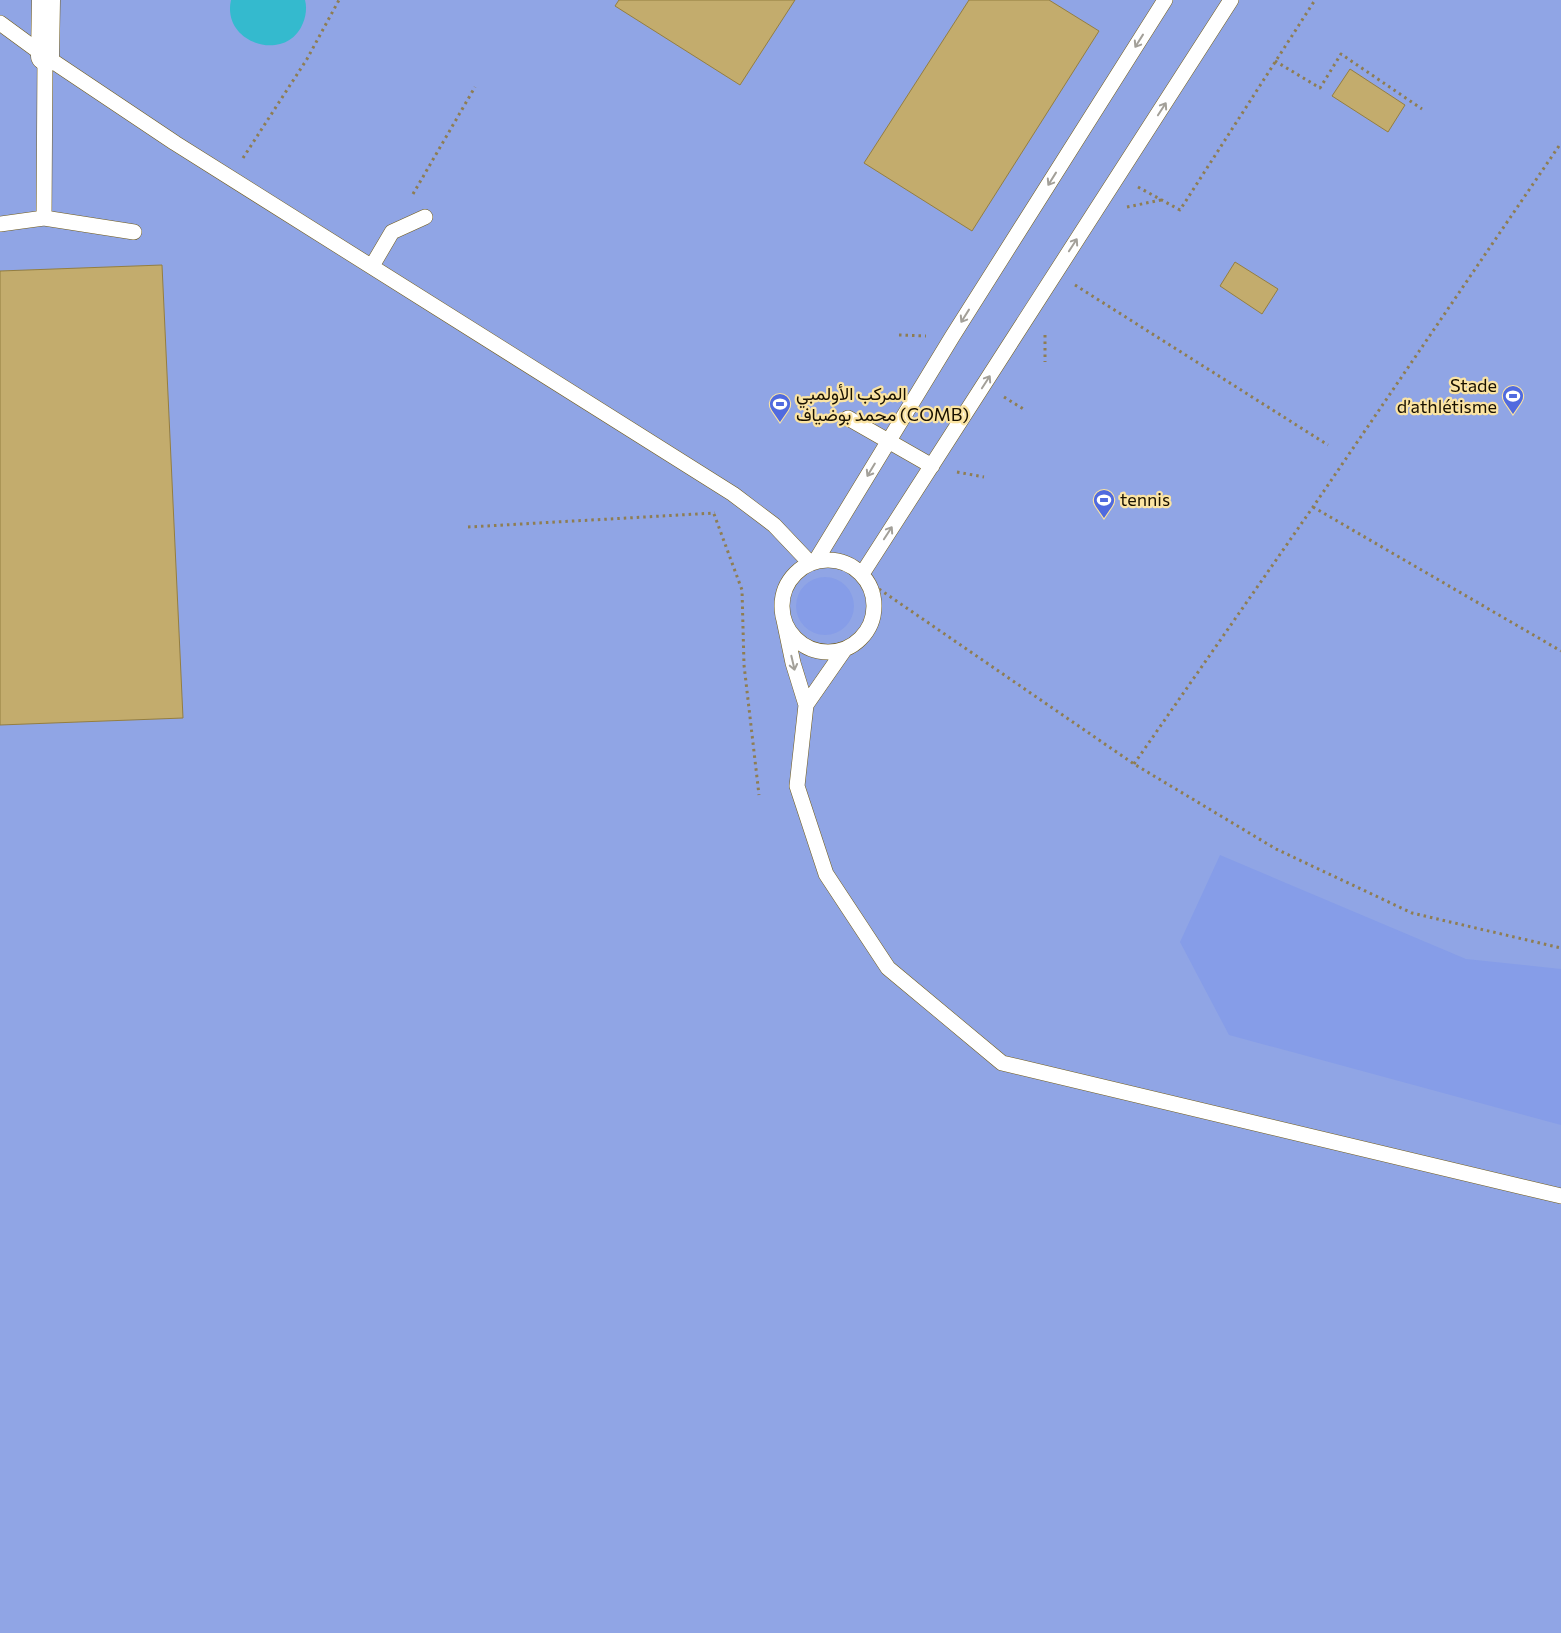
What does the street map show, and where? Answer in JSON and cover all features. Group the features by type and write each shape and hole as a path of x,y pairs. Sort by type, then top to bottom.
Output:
{"street":[{"path":"45,56 46,0"}],"lane":[{"path":"813,563 952,337 1165,0"},
{"path":"865,578 932,466 1231,0"},
{"path":"0,23 45,56 175,143 732,494 774,524 813,563"},
{"path":"44,218 45,56"},
{"path":"372,266 392,232 425,217"},
{"path":"0,224 44,218 134,232"},
{"path":"848,418 932,466"},
{"path":"784,620 793,636 808,647 826,652 844,649 856,643 866,633 872,621 874,608 873,594 865,578 852,567 828,560 813,563 796,573 786,587 782,603 784,620 795,670 806,705 797,786 826,874 888,968 1002,1063 1561,1196"},
{"path":"806,705 844,649"}],"path":[{"path":"230,177 307,59 340,0"},
{"path":"1118,176 1180,210 1315,0"},
{"path":"1275,61 1320,88 1342,54 1422,109"},
{"path":"392,232 475,87"},
{"path":"1134,764 1313,507 1561,143"},
{"path":"1056,273 1328,445"},
{"path":"468,527 714,514 732,494"},
{"path":"1313,507 1561,651"},
{"path":"714,514 742,590 744,665 759,795"},
{"path":"865,578 1134,764 1276,849 1412,913 1561,948"}],"shaded area":[{"name":"المركب الأولمبي محمد بوضياف (COMB)","path":"0,0 1561,0 1561,1633 0,1633"},
{"path":"231,0 305,0 305,17 295,36 284,43 271,45 257,43 245,37 236,28 231,15"},
{"path":"825,577 836,579 849,590 854,606 852,617 841,630 825,635 814,633 801,622 796,606 798,595 809,582"},
{"path":"1220,855 1466,959 1561,969 1561,1125 1229,1035 1180,942"}],"building":[{"path":"619,0 795,0 740,85 615,6"},
{"path":"969,0 1049,0 1099,31 972,231 864,163"},
{"path":"1350,69 1405,105 1388,132 1332,96"},
{"path":"1235,262 1278,289 1262,314 1220,286"},
{"path":"162,265 183,718 0,725 0,271"}],"place":[{"name":"Stade d’athlétisme","path":"1513,415"},
{"name":"المركب الأولمبي محمد بوضياف (COMB)","path":"780,423"},
{"name":"tennis","path":"1104,519"}]}
